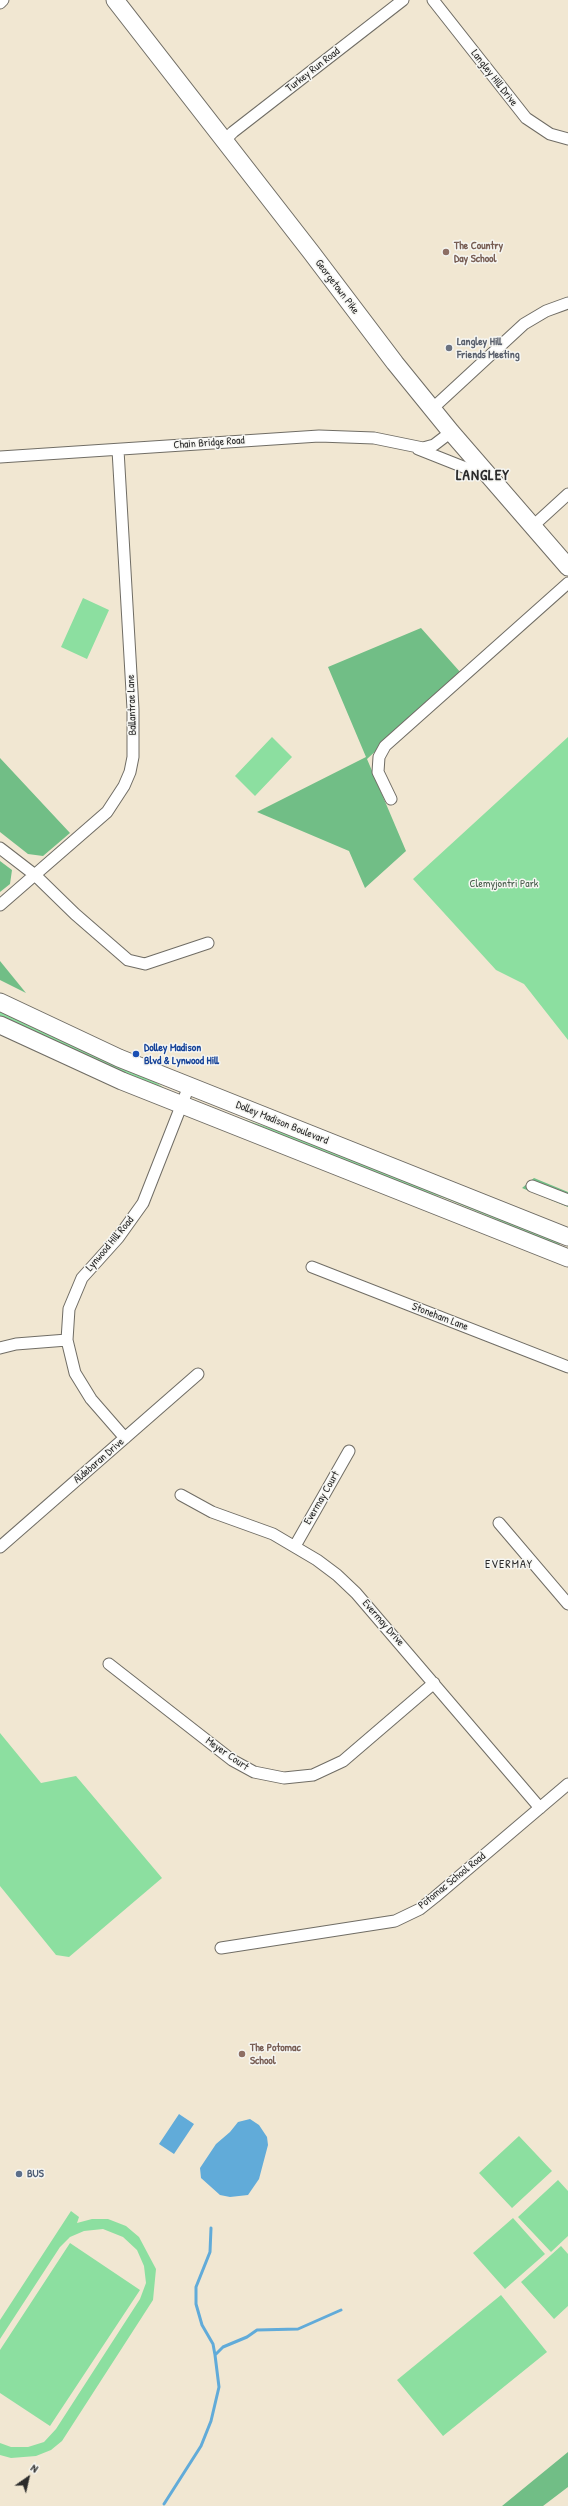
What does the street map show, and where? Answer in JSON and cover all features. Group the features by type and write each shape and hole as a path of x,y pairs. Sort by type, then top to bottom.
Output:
{"main road":[{"name":"Georgetown Pike","path":"115,0 395,363 451,432 568,567"},
{"name":"Dolley Madison Boulevard","path":"0,1002 87,1044 568,1237"},
{"name":"Dolley Madison Boulevard","path":"0,1025 86,1066 568,1258"}],"street":[{"path":"0,3 3,0"},
{"name":"Turkey Run Road","path":"224,141 233,132 403,0"},
{"name":"Langley Hill Drive","path":"433,0 526,118 550,134 568,139"},
{"path":"433,408 524,324 546,311 568,303"},
{"name":"Chain Bridge Road","path":"417,448 434,445 451,432"},
{"name":"Chain Bridge Road","path":"0,458 319,436 374,438 417,448 471,470 481,466"},
{"name":"Ballantrae Lane","path":"0,906 107,812 124,786 133,757 133,709 118,450"},
{"path":"533,526 568,494"},
{"path":"391,799 378,772 379,757 385,746 568,583"},
{"path":"0,848 36,875 75,914 128,960 145,964 208,943"},
{"name":"Lynwood Hill Road","path":"125,1438 82,1387 69,1357 67,1324 74,1293 92,1265 118,1238 143,1203 189,1086"},
{"path":"532,1186 568,1200"},
{"name":"Stoneham Lane","path":"312,1267 568,1368"},
{"path":"0,1348 16,1344 67,1340"},
{"name":"Aldebaran Drive","path":"0,1547 198,1374"},
{"name":"Evermay Court","path":"295,1546 350,1451"},
{"name":"Evermay Drive","path":"182,1495 212,1512 261,1529 295,1546 332,1571 356,1593 540,1808"},
{"path":"499,1523 568,1604"},
{"name":"Meyer Court","path":"108,1664 240,1766 261,1774 284,1778 313,1774 343,1761 434,1683"},
{"name":"Potomac School Road","path":"221,1948 395,1921 420,1909 568,1784"}],"green space":[{"path":"83,598 109,610 87,659 61,647"},
{"path":"421,628 461,673 367,759 406,851 365,888 349,851 257,812 366,757 328,667"},
{"path":"272,737 292,757 255,796 235,776"},
{"name":"Clemyjontri Park","path":"568,737 568,1040 524,984 496,970 413,879"},
{"path":"0,758 70,833 43,856 28,854 0,832"},
{"path":"0,861 12,870 10,884 0,892"},
{"path":"0,961 26,993 0,980"},
{"path":"0,1009 145,1075 164,1088 164,1092 0,1019"},
{"path":"236,1117 310,1141 561,1243 559,1245 555,1244 447,1199 417,1189"},
{"path":"534,1178 568,1192 568,1207 522,1188"},
{"path":"0,1733 41,1783 76,1776 162,1878 69,1957 56,1955 0,1886"},
{"path":"519,2136 552,2171 512,2208 479,2173"},
{"path":"558,2180 568,2191 568,2236 551,2252 518,2217"},
{"path":"71,2211 79,2217 77,2223 92,2219 108,2219 126,2226 139,2237 156,2269 153,2300 62,2441 51,2450 36,2456 11,2458 0,2455 0,2443 11,2447 28,2447 44,2442 56,2429 140,2299 146,2283 144,2266 137,2250 123,2237 103,2229 84,2231 70,2237 60,2247 0,2339 0,2320"},
{"path":"513,2218 545,2254 505,2289 473,2253"},
{"path":"70,2243 140,2290 50,2426 0,2393 0,2350"},
{"path":"561,2246 568,2254 568,2306 554,2319 521,2282"},
{"path":"501,2295 547,2352 443,2436 397,2380"},
{"path":"568,2452 568,2487 543,2506 502,2506"}],"water":[{"path":"179,2114 194,2124 174,2154 159,2144"},
{"path":"250,2119 259,2125 267,2137 268,2145 259,2179 248,2195 230,2197 220,2195 201,2178 200,2168 216,2144 230,2132 238,2122"}],"waterway":[{"path":"211,2228 210,2252 196,2287 196,2304 202,2325 213,2344 215,2355"},
{"path":"164,2504 201,2446 211,2421 219,2387 215,2355 223,2347 247,2337 257,2330 298,2329 341,2310"}],"place":[{"name":"The Country Day School","path":"446,252"},
{"name":"Langley Hill Friends Meeting","path":"449,348"},
{"name":"Dolley Madison Blvd & Lynwood Hill","path":"136,1054"},
{"name":"The Potomac School","path":"242,2054"},
{"name":"BUS","path":"19,2174"}],"district":[{"name":"LANGLEY","path":"483,476"},
{"name":"EVERMAY","path":"509,1565"}]}
